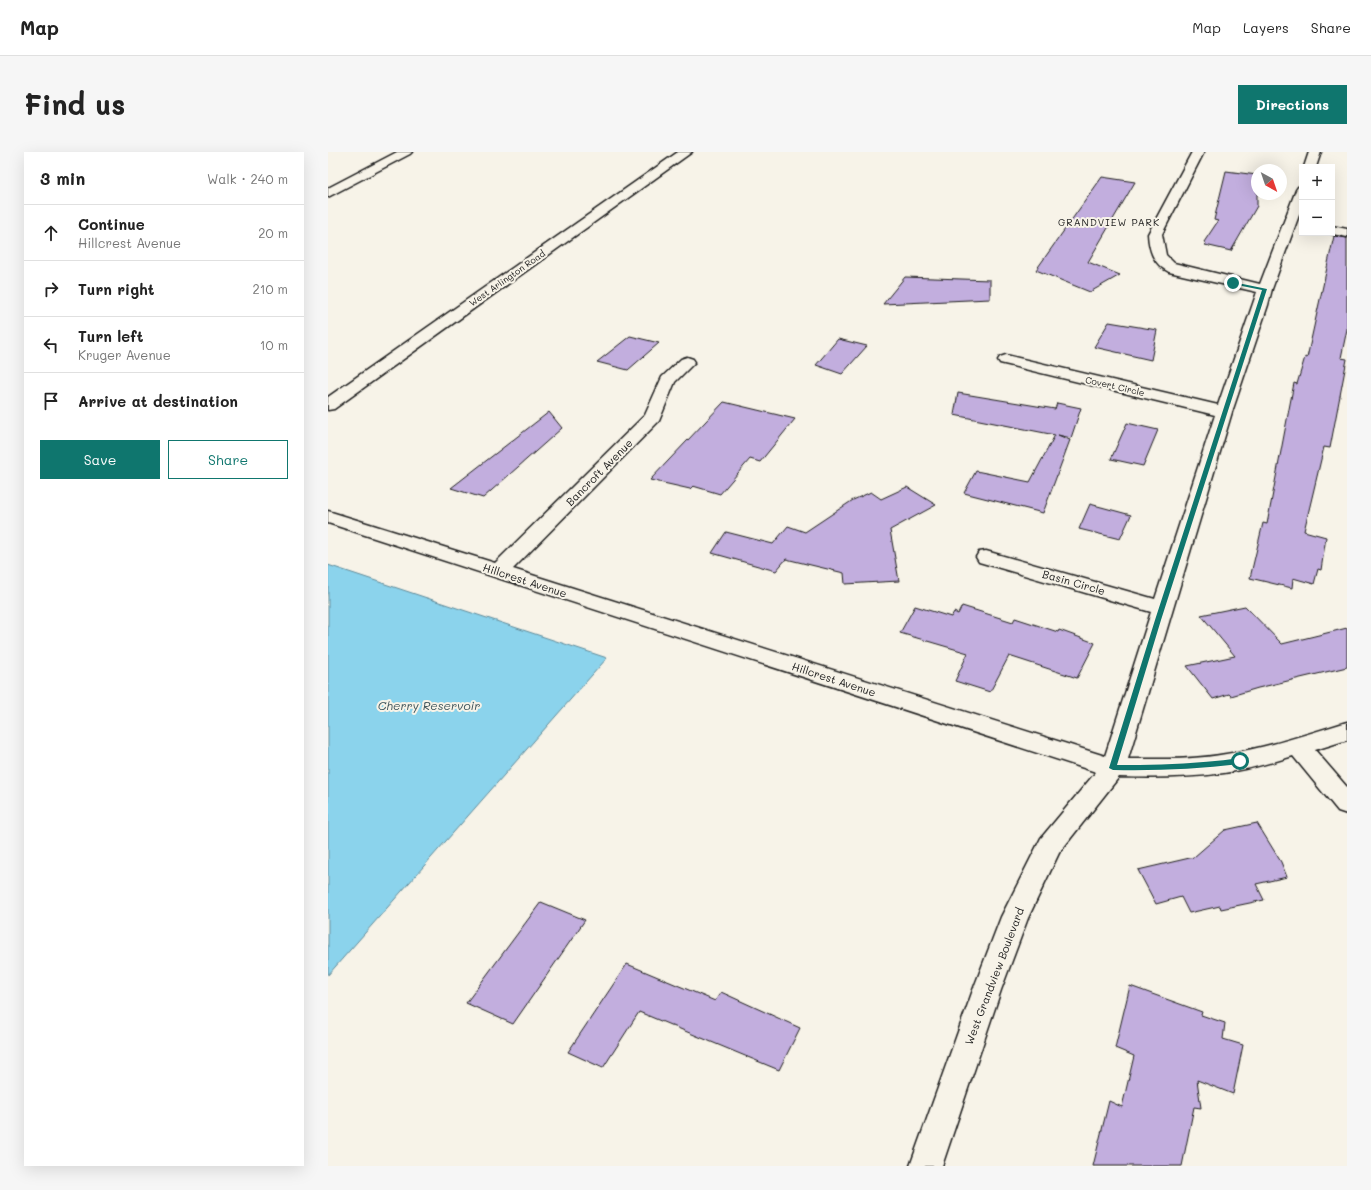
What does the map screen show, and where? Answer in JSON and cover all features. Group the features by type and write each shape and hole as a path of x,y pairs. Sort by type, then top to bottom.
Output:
{"street":[{"path":"328,193 406,152"},
{"name":"West Arlington Road","path":"328,405 686,152"},
{"path":"1198,152 1154,234 1159,257 1166,266 1174,269 1265,289"},
{"path":"1311,164 1315,152"},
{"name":"West Grandview Boulevard","path":"926,1166 984,997 1015,917 1050,846 1113,768 1224,412 1261,305 1265,289 1296,224 1300,200"},
{"path":"1335,231 1347,233"},
{"name":"Covert Circle","path":"1006,360 1224,412"},
{"name":"Bancroft Avenue","path":"498,572 653,417 668,380 686,362"},
{"name":"Hillcrest Avenue","path":"328,517 1113,768 1205,766 1240,761 1347,731"},
{"name":"Basin Circle","path":"986,557 1162,608"},
{"path":"1297,745 1347,804"}],"water":[{"name":"Cherry Reservoir","path":"328,565 607,658 328,975"}],"building":[{"path":"1226,171 1251,174 1251,200 1257,200 1257,206 1231,251 1205,245 1206,243 1204,242 1218,221 1214,220"},
{"path":"1102,177 1135,182 1088,262 1120,275 1090,292 1036,270"},
{"path":"1334,236 1347,238 1347,329 1341,358 1347,359 1330,448 1324,447 1304,531 1326,537 1321,570 1318,569 1314,584 1293,578 1292,588 1250,578 1263,523 1267,524 1294,383 1297,384 1305,357 1307,358"},
{"path":"905,277 990,280 990,299 883,304"},
{"path":"1109,322 1157,330 1151,360 1094,347"},
{"path":"630,336 659,343 628,370 597,362"},
{"path":"838,339 867,346 842,374 816,365"},
{"path":"958,393 1055,409 1057,403 1081,408 1071,438 1058,435 1070,440 1043,513 964,493 976,471 1030,482 1055,435 954,415"},
{"path":"724,402 795,419 760,462 750,459 720,494 693,486 690,489 650,480"},
{"path":"549,412 562,428 483,498 451,488"},
{"path":"1127,423 1158,430 1143,466 1111,459"},
{"path":"907,487 936,505 890,530 899,581 845,584 844,573 786,559 776,571 712,553 726,532 773,544 788,526 805,532 853,500 871,492 881,499"},
{"path":"1090,504 1131,515 1120,539 1079,529"},
{"path":"915,606 951,617 954,612 958,614 962,606 1013,622 1015,618 1058,632 1059,630 1095,643 1077,678 1009,656 990,692 955,681 968,653 900,633"},
{"path":"1245,606 1282,644 1347,628 1347,667 1258,688 1231,696 1229,694 1213,699 1187,666 1235,656 1201,615"},
{"path":"1257,823 1281,862 1287,877 1256,884 1264,900 1221,909 1220,906 1189,913 1181,897 1156,904 1138,870 1194,857 1225,830"},
{"path":"541,902 585,920 513,1024 466,1003"},
{"path":"627,964 715,1001 721,992 800,1028 779,1070 639,1012 603,1068 568,1052"},
{"path":"1130,986 1202,1012 1201,1015 1225,1023 1223,1039 1243,1045 1233,1094 1197,1080 1201,1108 1194,1107 1182,1166 1093,1166 1109,1101 1122,1107 1134,1056 1115,1048"}],"district":[{"name":"GRANDVIEW PARK","path":"1109,222"}],"route":[{"path":"1233,283 1265,289 1261,305 1224,412 1113,768 1205,766 1240,761"}]}
